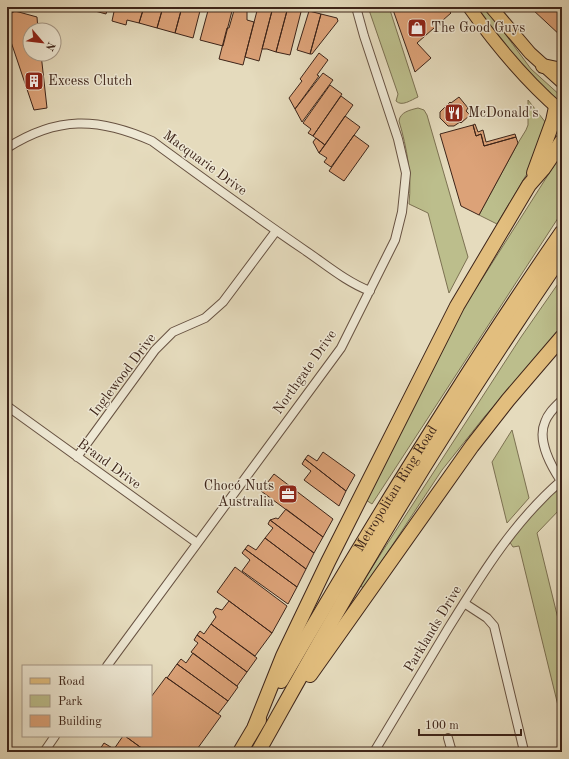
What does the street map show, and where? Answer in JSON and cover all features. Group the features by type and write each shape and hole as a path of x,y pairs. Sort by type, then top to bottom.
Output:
{"highway":[{"path":"543,66 562,70"},
{"path":"530,185 553,121 559,110"},
{"path":"255,726 284,656 325,570 457,306 530,185 562,141"},
{"name":"Metropolitan Ring Road","path":"240,752 325,605 412,462 509,310 562,232"},
{"name":"Metropolitan Ring Road","path":"258,752 330,623 428,461 503,343 562,255"},
{"path":"271,729 472,446 508,400 562,337"}],"main road":[{"path":"469,7 505,54 528,80 559,110"},
{"path":"491,7 530,53 562,82"}],"street":[{"name":"Northgate Drive","path":"108,665 341,348 395,240 402,212 406,173 398,139 356,7"},
{"name":"Macquarie Drive","path":"7,148 30,134 47,128 79,123 96,124 132,132 152,141 276,231 346,278 370,291"},
{"name":"Inglewood Drive","path":"77,457 155,350 174,332 205,318 223,302 276,231"},
{"path":"562,400 548,415 542,432 546,452 551,466 562,480"},
{"name":"Brand Drive","path":"7,406 197,543"},
{"name":"Parklands Drive","path":"374,752 464,603 499,549 536,504 562,480"},
{"path":"464,603 482,614 494,626 524,751"},
{"path":"44,752 54,737"},
{"path":"448,738 452,752"}],"green space":[{"path":"368,7 389,7 418,97 410,101 398,103 396,101 398,94"},
{"path":"476,7 484,7 531,69 562,97 562,105 524,68"},
{"path":"528,100 546,123 528,172 497,224 479,215 526,130 528,125"},
{"path":"418,108 424,110 427,115 468,257 449,293 428,213 409,204 410,183 408,162 399,121 403,113"},
{"path":"562,153 562,212 372,504 363,498 461,312"},
{"path":"562,278 562,330 485,416 442,470 364,588 360,586 521,337"},
{"path":"512,430 529,498 507,523 492,462"},
{"path":"562,484 562,507 537,533 562,635 562,722 519,546 513,547 509,541 543,502"}],"building":[{"path":"96,7 108,7 106,14 95,11"},
{"path":"115,7 144,7 139,23 127,20 126,25 112,21"},
{"path":"144,7 163,7 157,28 139,23"},
{"path":"163,7 182,7 175,33 157,28"},
{"path":"182,7 201,7 193,38 175,33"},
{"path":"209,7 233,7 223,46 200,40"},
{"path":"235,7 247,11 247,20 254,22 243,65 219,59 227,28 229,28"},
{"path":"258,7 273,7 259,61 245,57"},
{"path":"273,7 288,7 276,52 262,49"},
{"path":"288,7 302,8 290,55 276,52"},
{"name":"The Good Guys","path":"392,7 445,7 451,13 417,43 431,58 415,72"},
{"path":"534,7 562,7 562,37 532,9"},
{"name":"Excess Clutch","path":"15,11 37,17 37,22 22,22 22,62 42,62 47,108 34,110 7,30 7,16"},
{"path":"309,11 321,14 310,54 297,50"},
{"path":"321,14 337,18 338,21 312,54 310,54"},
{"path":"319,53 328,60 317,75 319,76 295,109 289,98 302,81 300,79"},
{"path":"323,73 333,80 302,122 295,109"},
{"path":"330,85 342,94 313,136 308,133 311,129 303,123"},
{"path":"341,96 353,105 325,145 313,136"},
{"name":"McDonald's","path":"459,97 468,108 466,111 470,115 461,123 460,122 454,126 448,126 440,118 440,112 450,102 451,103"},
{"path":"345,116 360,127 331,167 324,162 327,158 319,153"},
{"path":"475,124 478,132 483,130 486,142 515,134 516,137 484,146 481,134 476,136 473,125"},
{"path":"473,125 476,136 481,134 484,146 516,137 518,143 479,215 461,206 440,134"},
{"path":"354,135 369,146 344,181 329,171"},
{"path":"316,138 325,145 319,153 313,142"},
{"path":"323,452 355,475 346,491 305,459 308,455 317,461"},
{"path":"305,459 346,491 339,506 304,480 311,471 302,464"},
{"path":"274,474 333,519 323,537 261,491"},
{"path":"286,509 323,537 314,553 270,520 276,518 278,519"},
{"path":"270,520 314,553 306,569 265,538 273,528 268,524"},
{"path":"265,538 306,569 297,587 245,549 248,545 256,550"},
{"path":"245,549 297,587 288,604 242,571 250,560 242,553"},
{"path":"235,567 287,606 272,633 217,592"},
{"path":"229,601 272,633 255,656 211,624 216,617 213,612 216,608 222,610"},
{"path":"211,624 257,658 247,672 197,635 200,631 204,634"},
{"path":"197,635 247,672 237,686 191,652 198,643 194,640"},
{"path":"193,653 238,687 228,701 177,664 181,659 186,663"},
{"path":"177,664 228,701 218,714 167,678"},
{"path":"166,677 221,716 195,752 147,752 126,737 152,737 152,696"},
{"path":"122,737 126,737 147,752 98,752 104,743 114,749"}],"place":[{"name":"The Good Guys","path":"417,28"},
{"name":"Excess Clutch","path":"34,81"},
{"name":"McDonald's","path":"454,113"},
{"name":"Chocó Nuts Australia","path":"288,494"}]}
